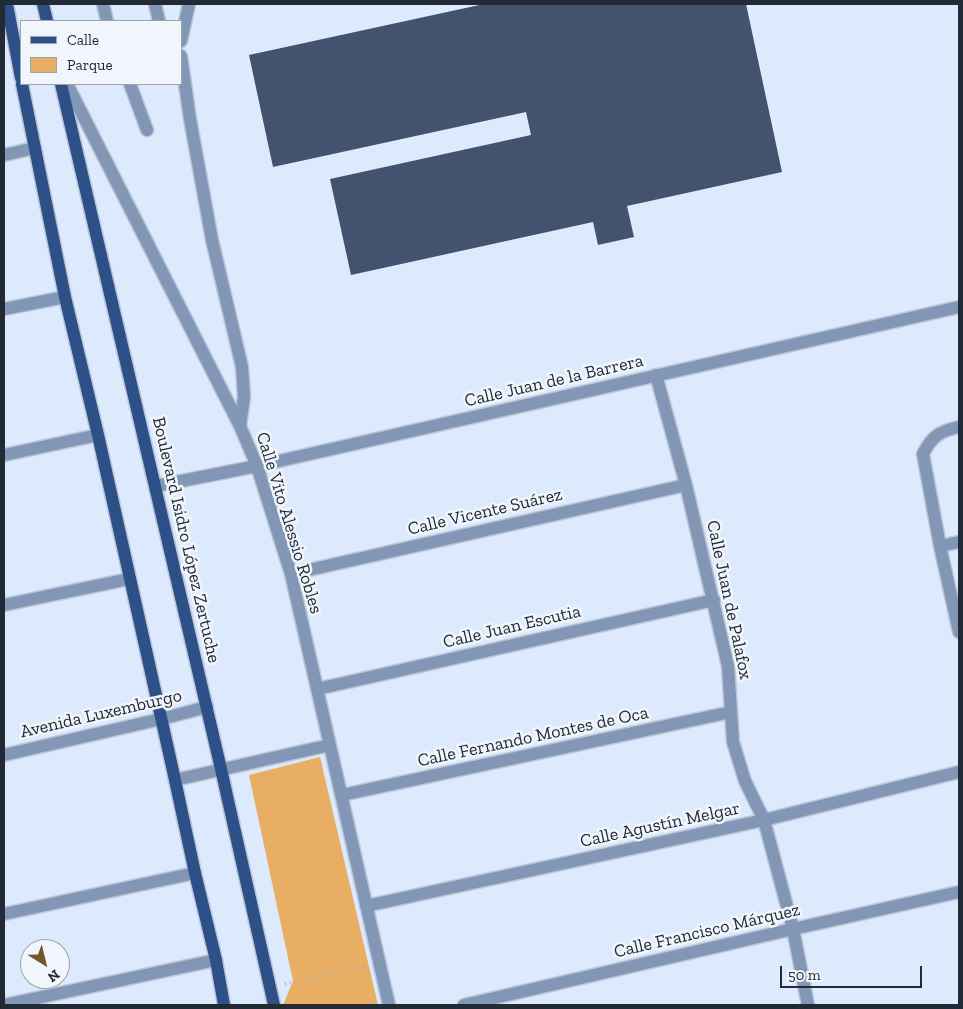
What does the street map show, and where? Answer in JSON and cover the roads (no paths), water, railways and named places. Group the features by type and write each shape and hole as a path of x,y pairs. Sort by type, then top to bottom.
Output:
{"main road":[{"path":"42,4 47,20"},
{"path":"7,11 20,73"},
{"path":"22,85 65,297 176,780 195,873 216,960 224,1005"},
{"name":"Boulevard Isidro López Zertuche","path":"61,85 222,770 274,1005"}],"street":[{"path":"103,4 107,20"},
{"path":"155,4 159,20"},
{"path":"182,37 190,4"},
{"path":"182,63 212,240 242,367 244,397 240,426"},
{"name":"Calle Vito Alessio Robles","path":"68,85 240,426 257,466 291,574 389,1005"},
{"path":"130,85 147,130"},
{"path":"4,155 35,148"},
{"path":"4,309 65,297"},
{"name":"Calle Juan de la Barrera","path":"156,486 257,466 959,307"},
{"name":"Calle Juan de Palafox","path":"656,376 686,485 728,666 733,742 745,780 764,820 793,929 808,1005"},
{"path":"959,427 943,431 930,442 923,454 940,546 959,632"},
{"path":"4,455 98,435"},
{"name":"Calle Vicente Suárez","path":"291,574 686,485"},
{"path":"940,546 959,542"},
{"path":"4,605 129,579"},
{"name":"Calle Juan Escutia","path":"317,689 714,600"},
{"name":"Avenida Luxemburgo","path":"4,755 207,707"},
{"name":"Calle Fernando Montes de Oca","path":"342,796 731,712"},
{"path":"176,780 330,745"},
{"name":"Calle Agustín Melgar","path":"366,906 764,820 959,772"},
{"path":"4,914 195,873"},
{"name":"Calle Francisco Márquez","path":"464,1005 959,892"},
{"path":"4,1005 216,960"}]}
